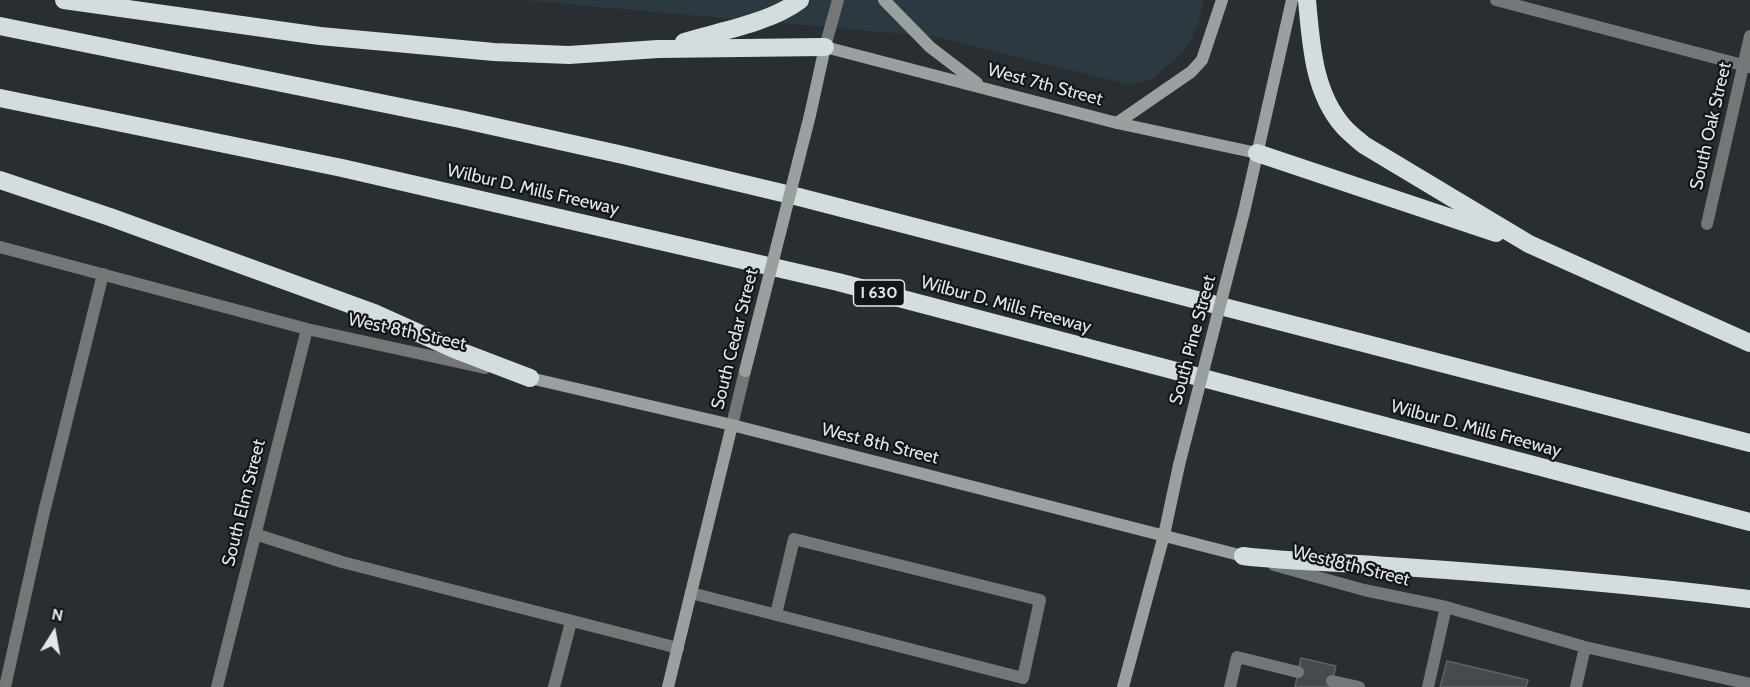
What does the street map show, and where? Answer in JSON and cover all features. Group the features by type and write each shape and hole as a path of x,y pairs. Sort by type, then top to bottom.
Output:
{"highway":[{"path":"64,0 320,36 494,52 569,55 658,49 825,47"},
{"path":"658,49 762,19 790,8 800,0"},
{"path":"1307,0 1316,71 1326,98 1343,125 1364,145 1529,244"},
{"path":"0,26 460,119 634,158 841,208 1750,443"},
{"name":"Wilbur D. Mills Freeway","path":"0,98 342,168 838,282 1750,522"},
{"path":"1257,153 1529,244 1750,343"},
{"path":"0,180 110,217 374,313 454,349 530,378"},
{"path":"1244,556 1567,579 1750,599"}],"main road":[{"path":"884,0 930,47 982,88"},
{"path":"1117,123 1191,72 1202,60 1222,0"},
{"name":"South Pine Street","path":"1124,687 1244,212 1292,0"},
{"name":"West 7th Street","path":"825,47 1117,123 1257,153"},
{"name":"South Cedar Street","path":"745,371 825,47"},
{"name":"West 8th Street","path":"530,378 732,425 1244,556"},
{"name":"South Cedar Street","path":"668,687 732,425"}],"street":[{"name":"South Cedar Street","path":"825,47 838,0"},
{"path":"1496,0 1525,4 1747,66"},
{"name":"South Oak Street","path":"1707,224 1747,66 1750,36"},
{"name":"West 8th Street","path":"0,247 307,329 530,378"},
{"path":"5,687 47,501 103,274"},
{"name":"South Elm Street","path":"217,687 307,329"},
{"name":"South Cedar Street","path":"732,425 745,371"},
{"path":"255,534 342,562 678,648"},
{"path":"691,593 1022,682 1040,600 794,539 776,614"},
{"name":"West 8th Street","path":"1244,556 1364,590 1446,607 1585,647 1750,684"},
{"path":"1428,687 1446,607"},
{"path":"554,687 571,622"},
{"path":"1576,687 1585,647"},
{"path":"1230,687 1237,657 1298,672"},
{"path":"1332,681 1359,687"}],"shaded area":[{"path":"521,0 1204,0 1198,26 1184,51 1153,79 1131,85 937,37"}],"building":[{"path":"1301,658 1336,666 1331,687 1295,687"},
{"path":"1447,661 1528,680 1526,687 1440,687"}]}
